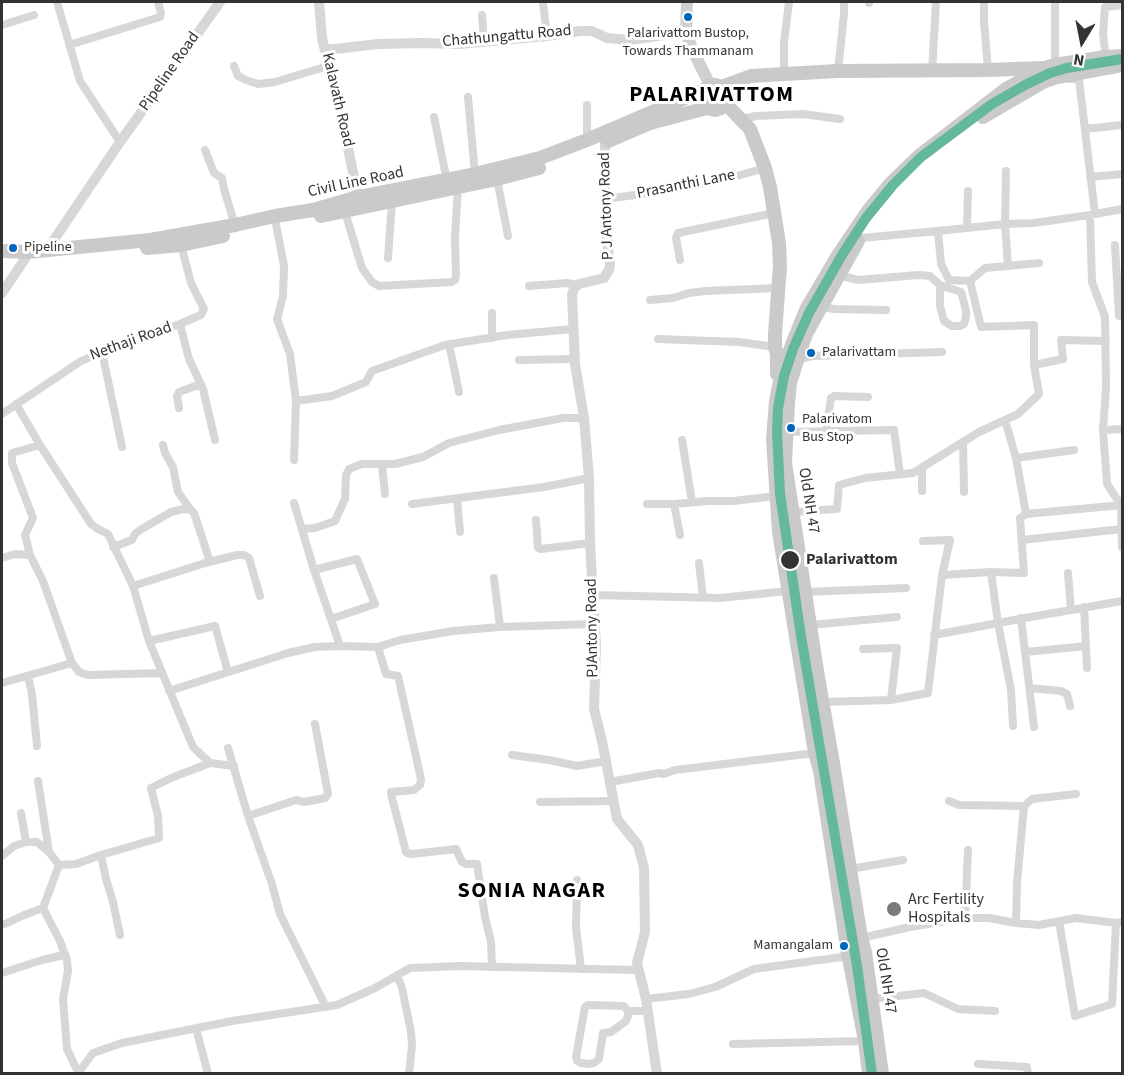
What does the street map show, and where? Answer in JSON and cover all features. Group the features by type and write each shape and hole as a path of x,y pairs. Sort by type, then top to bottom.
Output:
{"main road":[{"path":"687,2 686,32 692,49 712,87 725,92 725,104 715,110 707,108 702,103 701,96 712,87 751,76 838,71 988,70 1050,73 1106,62 1122,56"},
{"path":"1106,62 1122,65"},
{"name":"Old NH 47","path":"784,355 806,334 870,223 896,189 923,163 992,110 1050,73"},
{"name":"Old NH 47","path":"869,1074 872,999 865,952 850,868 827,770 815,753 779,532 773,439 776,401 784,355 807,308 836,258 868,211 891,183 947,133 1006,89 1050,73"},
{"name":"Civil Line Road","path":"453,184 475,174 540,158 712,87"},
{"name":"Old NH 47","path":"725,104 750,129 765,168 779,243 780,266 776,313 790,382 785,463 823,702 827,770 849,953 870,1045 882,1074"},
{"name":"Civil Line Road","path":"2,251 28,252 150,240 314,210 358,198 498,179 538,168 650,123 707,108"},
{"name":"Civil Line Road","path":"2,258 25,259 181,245 392,202 424,190"}],"street":[{"path":"57,2 80,81 120,142"},
{"path":"69,45 160,17 158,2"},
{"name":"Pipeline Road","path":"47,250 120,142 220,2"},
{"name":"Kalavath Road","path":"319,2 328,66 358,198"},
{"path":"543,2 548,36"},
{"path":"784,74 784,42 789,2"},
{"path":"838,71 844,2"},
{"path":"932,71 936,2"},
{"path":"984,2 988,70"},
{"path":"1055,2 1050,73 1079,79 1093,215 1092,282 1105,317 1106,388 1103,430 1107,484 1122,505 1122,544"},
{"path":"1106,62 1103,34 1105,7 1122,5"},
{"path":"2,25 34,15"},
{"path":"482,15 484,42"},
{"name":"Chathungattu Road","path":"325,50 378,44 459,45 580,31 592,31 607,38 630,39 686,32"},
{"path":"234,66 238,76 258,84 275,82 328,66"},
{"path":"468,97 475,174"},
{"path":"586,105 587,140"},
{"path":"738,117 803,114 840,119"},
{"path":"345,212 362,267 372,282 379,286 455,280 453,184 434,117"},
{"path":"1085,129 1122,125"},
{"name":"P J Antony Road","path":"578,285 604,278 609,270 605,225 605,142"},
{"path":"205,150 214,173 222,178 235,225"},
{"name":"Prasanthi Lane","path":"605,199 664,191 730,178 765,168"},
{"path":"1006,171 1005,224 1008,266"},
{"path":"1090,177 1122,174"},
{"path":"498,179 508,236"},
{"path":"967,228 968,191"},
{"path":"388,258 392,202"},
{"path":"861,238 1034,223 1122,209"},
{"path":"680,260 676,238 678,233 774,213"},
{"path":"276,224 285,266 283,296 277,319 290,354 296,401 294,460"},
{"path":"938,231 941,264 949,280 970,281 986,268 1039,263"},
{"name":"Nethaji Road","path":"2,414 94,354 201,315 204,309 190,284 181,245"},
{"path":"1105,317 1121,316 1115,245"},
{"path":"2,293 25,259"},
{"path":"838,275 858,280 930,276 940,285 961,292 966,310 964,324 952,326 944,321 940,306 940,285"},
{"path":"794,512 837,509 839,485 865,478 913,473 979,432 1018,414 1039,394 1034,365 1034,325 981,327 970,281"},
{"path":"529,286 567,283 578,285"},
{"name":"PJAntony Road","path":"578,285 574,288 573,295 574,359 584,418 589,478 596,646 594,709 617,819 638,845 644,868 645,932 637,963 646,999 657,1074"},
{"path":"650,300 705,291 778,288"},
{"path":"821,307 886,310"},
{"path":"492,313 492,338"},
{"path":"180,324 189,359 203,389 214,440"},
{"path":"296,401 333,396 366,382 372,371 449,344 573,329"},
{"path":"658,339 739,342 784,355 942,352"},
{"path":"1034,365 1063,359 1062,340 1106,341"},
{"path":"449,344 459,392"},
{"path":"102,352 122,447"},
{"path":"519,360 574,359"},
{"path":"179,408 177,396 179,392 201,384"},
{"path":"826,432 831,398 834,396 867,397"},
{"path":"16,404 92,524 98,530 108,534 133,586 149,642 193,747 210,763"},
{"path":"302,530 335,521 345,499 346,475 349,469 362,465 395,464 423,457 449,443 499,430 563,418 584,418"},
{"path":"1005,420 1016,458 1026,514"},
{"path":"1103,430 1122,429"},
{"path":"786,432 894,430 900,474"},
{"path":"682,440 692,502"},
{"path":"963,442 964,492"},
{"path":"40,445 12,453 12,463 33,518 25,535 30,555 43,581 72,663 79,672 88,675 162,674"},
{"path":"163,445 173,467 178,492 194,513 210,562"},
{"path":"1016,458 1074,450"},
{"path":"382,464 385,494"},
{"path":"922,468 922,491"},
{"path":"412,504 544,488 589,478"},
{"path":"647,504 733,501 776,496"},
{"path":"456,499 460,532"},
{"path":"294,503 340,646"},
{"path":"674,504 680,535"},
{"path":"942,575 991,572 1024,573 1020,518 1026,514 1122,505"},
{"path":"113,547 132,540 140,530 171,512 191,510"},
{"path":"536,520 538,548 590,543"},
{"path":"1022,540 1122,529"},
{"path":"823,702 891,700 928,693 942,575 950,540 923,541"},
{"path":"2,558 15,554 30,555"},
{"path":"133,586 210,562 244,555 249,558 260,596"},
{"path":"314,570 357,559 375,604 331,619"},
{"path":"699,563 703,598"},
{"path":"991,572 1011,690 1013,726"},
{"path":"1068,573 1071,610"},
{"path":"494,578 500,627"},
{"path":"805,592 906,588"},
{"path":"593,595 720,598 788,591"},
{"path":"934,635 1122,601"},
{"path":"1084,608 1087,668"},
{"path":"810,625 897,617"},
{"path":"1021,618 1035,727"},
{"path":"169,691 288,653 315,647 378,647 399,640 453,631 594,624"},
{"path":"149,642 215,626 228,672"},
{"path":"1026,652 1086,646"},
{"path":"378,647 386,674 398,676 421,779 420,785 414,790 391,794 406,852 412,854 456,849 462,862 477,864 491,942 492,967"},
{"path":"863,649 897,648 891,700"},
{"path":"2,683 72,663"},
{"path":"28,676 37,746"},
{"path":"1030,688 1061,691 1067,694 1070,706"},
{"path":"248,816 296,800 304,802 325,798 328,794 315,724"},
{"path":"228,748 280,914 326,1007"},
{"path":"610,783 675,770 815,753"},
{"path":"512,755 577,766 606,761"},
{"path":"59,865 76,864 159,838 158,816 151,788 210,763 234,766"},
{"path":"38,781 49,852"},
{"path":"1016,923 1024,806 1032,798 1076,794"},
{"path":"540,802 614,801"},
{"path":"949,801 959,805 1024,806"},
{"path":"21,813 27,842"},
{"path":"2,856 14,846 37,842 59,865"},
{"path":"965,918 968,850"},
{"path":"101,855 120,935"},
{"path":"850,868 903,860"},
{"path":"59,865 43,908 67,960 68,971 63,999 67,1049 79,1073 93,1053 122,1043 232,1021 337,1005 375,988 410,968 459,966 639,970"},
{"path":"577,880 576,927 581,969"},
{"path":"2,924 43,908"},
{"path":"861,938 965,918 989,918 1039,925 1076,918 1119,922 1112,1004"},
{"path":"1059,921 1075,1016 1112,1004 1122,1005"},
{"path":"646,999 689,994 715,987 754,969 842,957 849,953"},
{"path":"2,973 64,955"},
{"path":"397,975 411,1032 409,1074"},
{"path":"872,999 924,993 958,1009 995,1011"},
{"path":"588,1005 624,1006 628,1011 626,1020 611,1032 603,1034 599,1059 588,1064 578,1061 576,1057 585,1007 588,1005"},
{"path":"628,1011 648,1011"},
{"path":"196,1028 208,1074"},
{"path":"733,1044 870,1045"},
{"path":"978,1064 1027,1067 1028,1074"}],"transit line":[{"path":"872,1074 857,966 801,636 780,494 777,432 778,408 784,376 809,313 842,255 866,218 893,185 921,157 992,104 1025,85 1067,68 1122,59"}],"place":[{"name":"Palarivattom Bustop, Towards Thammanam","path":"688,17"},
{"name":"Pipeline","path":"13,248"},
{"name":"Palarivattam","path":"811,353"},
{"name":"Palarivatom Bus Stop","path":"791,428"},
{"name":"Palarivattom","path":"790,560"},
{"name":"Arc Fertility Hospitals","path":"894,909"},
{"name":"Mamangalam","path":"844,946"}],"district":[{"name":"PALARIVATTOM","path":"712,96"},
{"name":"SONIA NAGAR","path":"532,892"}]}
